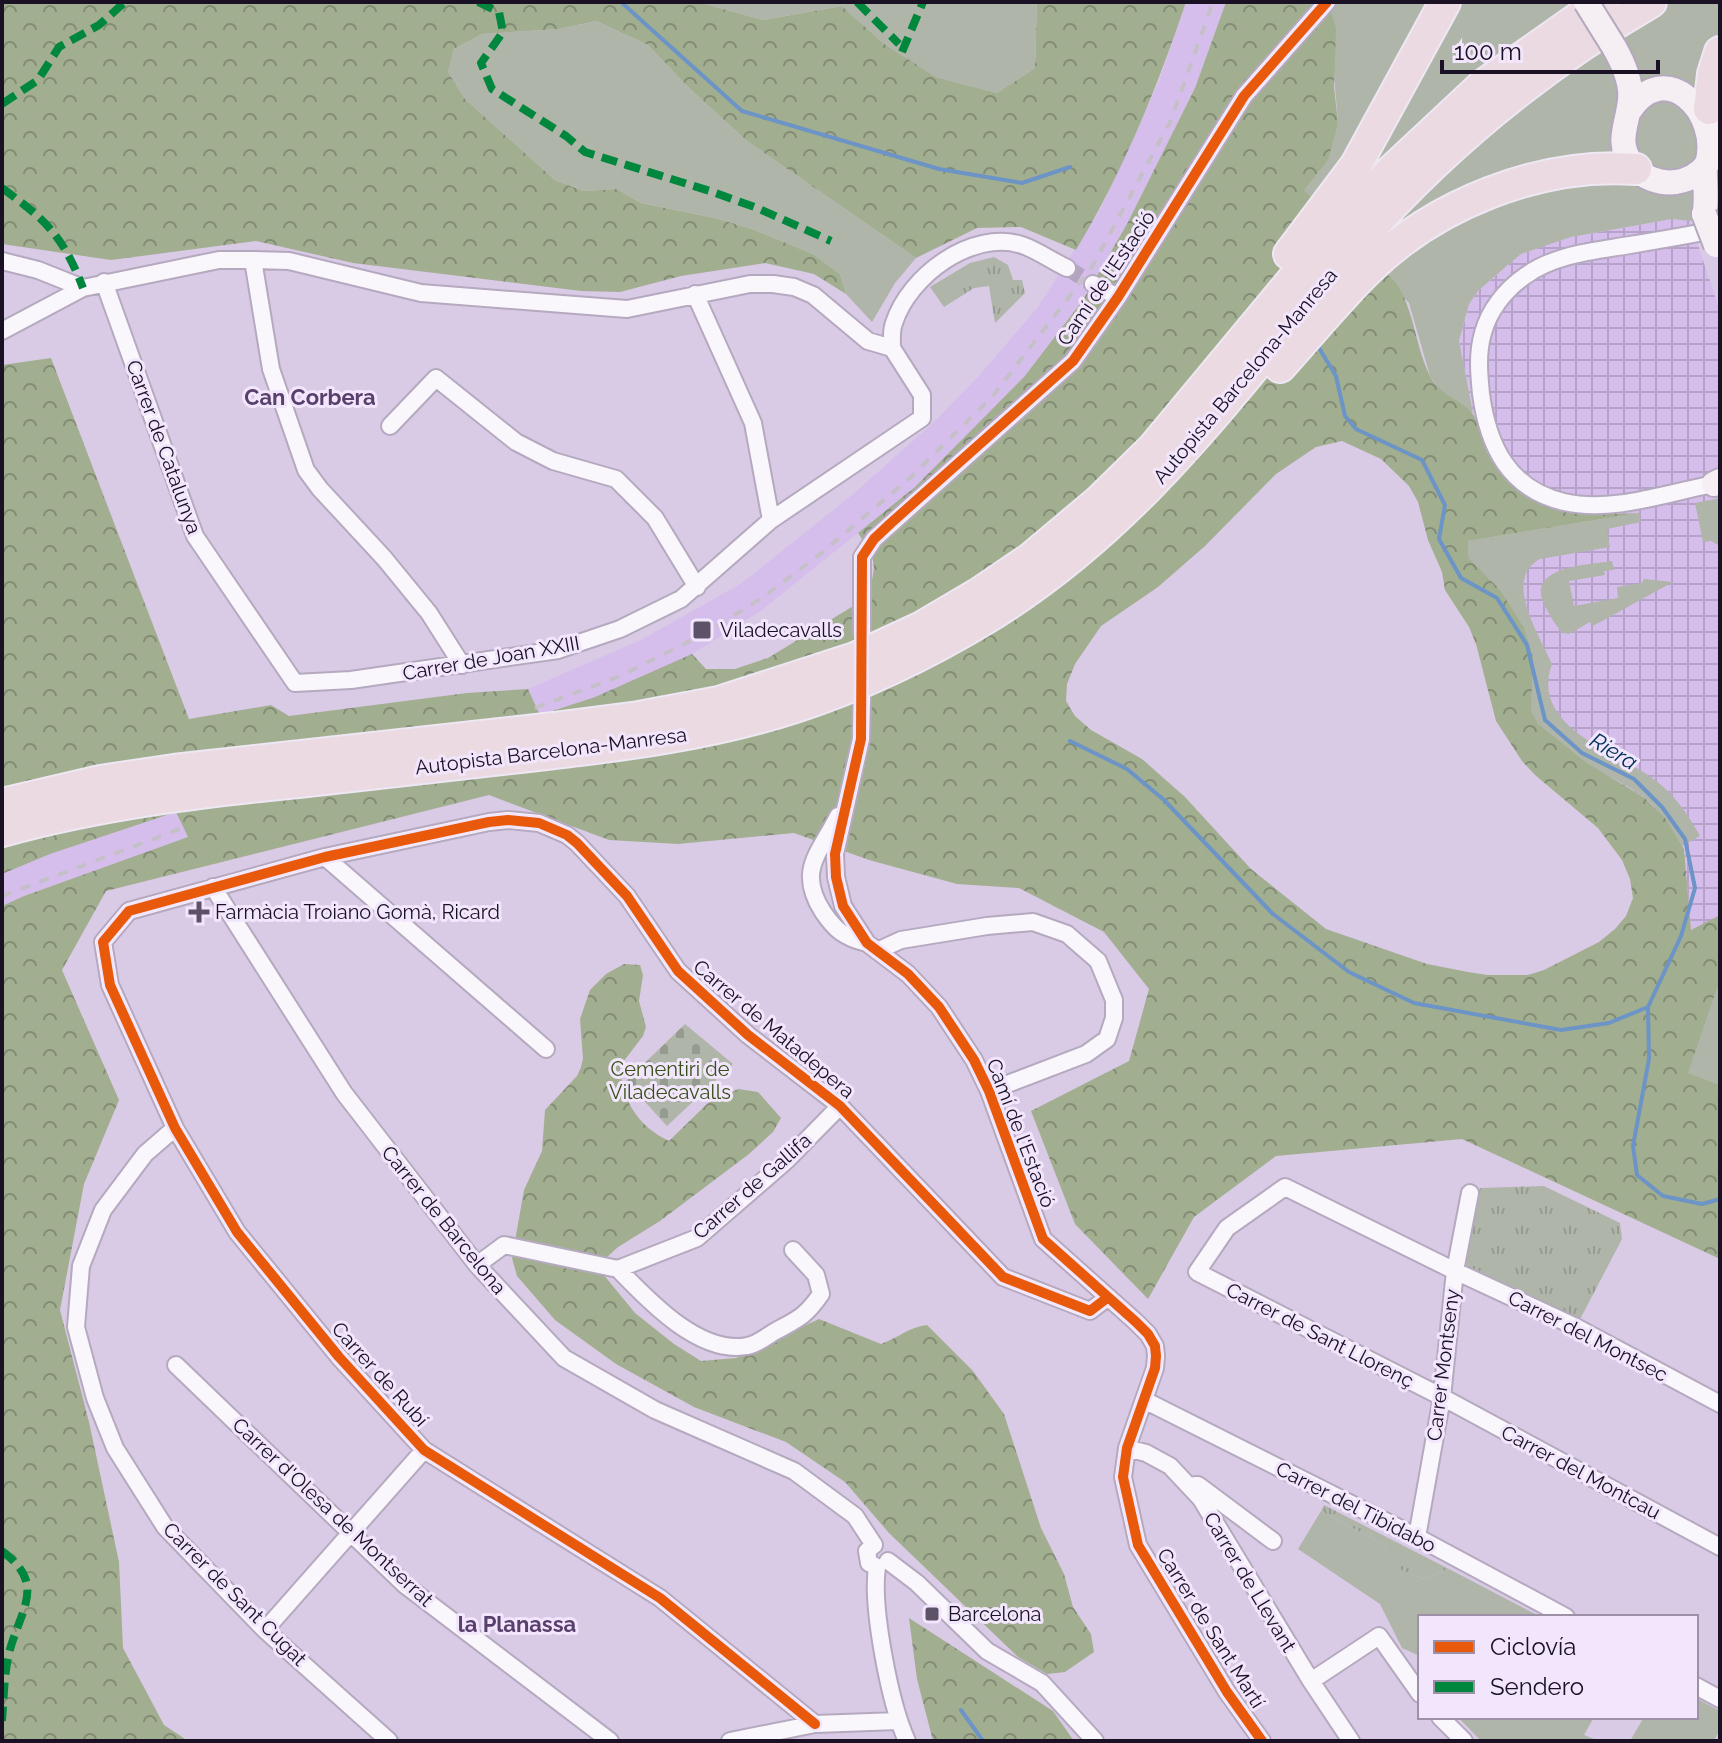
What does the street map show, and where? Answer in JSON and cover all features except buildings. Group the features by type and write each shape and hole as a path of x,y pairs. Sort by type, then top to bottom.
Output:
{"highway":[{"path":"810,673 921,615 990,572 1059,518 1141,437 1274,273 1356,165 1445,2"},
{"name":"Autopista Barcelona-Manresa","path":"2,804 77,786 174,770 639,717 719,702 855,658 922,627 978,594 1067,529 1152,449 1329,236 1409,153 1483,85 1601,2"},
{"name":"Autopista Barcelona-Manresa","path":"2,831 75,813 164,797 629,744 725,726 794,708 934,649 1047,578 1084,549 1172,466 1349,253 1444,153 1555,62 1651,2"},
{"path":"1709,109 1713,74 1720,52"},
{"path":"1084,549 1141,508 1180,474 1367,271 1407,238 1464,203 1521,183 1604,167 1636,169"}],"street":[{"name":"Camí de l'Estació","path":"862,632 862,557 874,539 1073,361 1118,297 1244,96 1327,2"},
{"path":"1586,2 1616,52 1628,80 1631,96 1623,129 1623,145 1636,169 1651,179 1668,182 1692,177 1705,166 1714,151 1717,134 1709,109 1699,98 1686,91 1664,89 1642,77 1616,52"},
{"path":"1628,113 1646,95 1664,89"},
{"path":"1705,166 1704,188 1715,236"},
{"path":"1668,182 1688,198 1715,236"},
{"path":"1715,236 1578,255 1547,264 1528,274 1501,299 1483,332 1479,351 1480,388 1492,443 1511,470 1544,496 1563,502 1601,506 1718,483"},
{"path":"2,331 83,288 104,282 219,260 253,260 289,261 421,293 627,309 750,284 794,287 813,295 868,341 892,348 893,324 908,297 927,272 954,255 982,243 1021,244 1067,268"},
{"path":"253,260 271,369 306,470 429,613 462,665"},
{"path":"2,261 38,270 83,288"},
{"name":"Carrer de Catalunya","path":"104,282 195,536 295,683"},
{"path":"1093,284 1118,297"},
{"path":"695,294 753,423 771,520"},
{"name":"Carrer de Joan XXIII","path":"295,683 351,680 558,650 592,640 681,599 771,520 922,418 922,395 892,348"},
{"path":"390,426 436,378 516,442 553,461 616,479 655,518 697,587"},
{"name":"Camí de l'Estació","path":"862,698 861,739 835,854 836,877 843,906 872,947"},
{"name":"Camí de l'Estació","path":"846,800 820,843 809,875 814,899 834,930 872,947 908,974 939,1007 974,1060 989,1091 1043,1239 1148,1334 1155,1346"},
{"name":"Carrer de Matadepera","path":"129,911 325,857 508,820 554,828 577,843 627,896 678,971 748,1035 840,1106 1003,1277 1090,1311 1107,1298"},
{"path":"325,857 546,1049"},
{"name":"Carrer de Barcelona","path":"213,887 344,1093 477,1265 564,1358 655,1410 794,1471 855,1516 874,1545 867,1551 869,1563 882,1564"},
{"name":"Carrer de Rubí","path":"129,911 103,942 110,985 175,1128 237,1232 339,1357 424,1450 660,1598 815,1724"},
{"path":"872,947 987,926 1033,922 1067,934 1098,961 1114,1000 1114,1018 1107,1039 1086,1054 989,1091"},
{"name":"Carrer de Gallifa","path":"618,1269 697,1238 787,1160 840,1106"},
{"name":"Carrer de Sant Cugat","path":"175,1128 145,1154 103,1210 81,1266 76,1327 95,1398 115,1448 165,1527 265,1630 389,1741"},
{"name":"Carrer del Montsec","path":"1197,1272 1227,1228 1285,1187 1576,1327 1720,1404"},
{"name":"Carrer Montseny","path":"1417,1537 1442,1397 1455,1271 1470,1193"},
{"path":"477,1265 504,1245 618,1269 650,1302 698,1337 722,1346 748,1346 806,1314 821,1294 816,1275 793,1250"},
{"name":"Carrer de Sant Llorenç","path":"1197,1272 1442,1397"},
{"name":"Carrer de Sant Martí","path":"1155,1346 1155,1368 1127,1448 1123,1477 1138,1545 1227,1692 1262,1741"},
{"name":"Carrer d'Olesa de Montserrat","path":"176,1365 405,1585 610,1741"},
{"name":"Carrer del Montcau","path":"1442,1397 1720,1547"},
{"name":"Carrer del Tibidabo","path":"1144,1400 1417,1537 1562,1615"},
{"name":"Carrer de Llevant","path":"1127,1448 1146,1453 1170,1466 1201,1499 1351,1741"},
{"path":"265,1630 424,1450"},
{"path":"1190,1487 1198,1485 1273,1541"},
{"path":"907,1741 898,1721 875,1600 882,1564 905,1572 987,1651 1042,1683 1095,1741"},
{"path":"1311,1681 1379,1636 1418,1691"},
{"path":"1698,1687 1720,1699"},
{"path":"1442,1719 1464,1741"},
{"path":"730,1741 815,1724 898,1721"}],"shaded area":[{"path":"1186,2 1226,2 1195,88 1127,224 1083,300 1024,377 915,487 762,610 684,659 595,697 540,715 528,689 643,639 742,583 852,495 932,424 978,377 1038,307 1101,208 1158,84"},
{"path":"1672,219 1690,221 1720,311 1720,915 1691,931 1684,849 1665,818 1645,798 1584,761 1468,557 1628,514 1592,516 1556,510 1516,489 1488,456 1473,413 1459,342 1469,304 1479,290 1521,254 1571,237"},
{"path":"177,812 188,838 2,906 2,874 50,854"}],"green space":[{"path":"2,2 698,2 763,20 842,6 883,43 936,77 997,93 1035,68 1037,2 1186,2 1138,129 1076,250 1021,227 977,228 916,258 747,141 648,45 596,21 559,29 482,34 454,49 448,72 465,99 555,180 583,191 617,189 641,203 752,229 813,254 840,274 846,294 814,274 765,263 681,276 620,292 581,291 353,263 256,241 111,260 2,244"},
{"path":"698,2 1037,2 1035,68 997,93 936,77 883,43 842,6 763,20"},
{"path":"1226,2 1328,2 1336,28 1334,87 1338,123 1328,160 1304,190 1397,284 1408,306 1430,376 1440,389 1470,411 1489,456 1503,476 1518,490 1554,508 1595,514 1639,513 1468,541 1468,557 1500,590 1524,628 1533,657 1531,711 1538,724 1584,761 1645,798 1665,818 1684,849 1691,930 1720,915 1720,988 1717,988 1688,1073 1720,1085 1720,1259 1462,1139 1276,1156 1194,1217 1148,1299 1075,1224 1031,1111 1129,1061 1149,989 1104,932 1019,888 957,884 869,860 794,833 678,844 609,840 489,795 106,891 62,970 119,1100 84,1184 60,1310 89,1422 119,1562 123,1648 164,1725 188,1741 2,1741 2,906 188,837 176,812 50,854 2,874 2,365 51,358 189,719 271,705 289,716 467,693 528,689 540,715 595,697 692,654 706,669 735,669 768,658 868,597 874,563 858,533 915,487 1024,377 1083,300 1127,224 1195,88","holes":["1342,441 1381,459 1409,486 1418,502 1428,540 1442,572 1445,590 1476,644 1496,721 1535,775 1598,828 1622,860 1630,879 1633,898 1626,916 1615,929 1599,942 1528,975 1487,975 1427,964 1326,929 1251,869 1185,797 1142,759 1091,730 1075,716 1066,701 1067,684 1075,664 1101,626 1158,587 1205,546 1276,474 1316,447"]},
{"path":"1328,2 1720,2 1720,206 1690,221 1672,219 1571,237 1521,254 1509,264 1479,290 1469,304 1459,341 1473,413 1440,391 1430,376 1409,303 1303,190 1316,175 1338,123"},
{"path":"596,21 648,45 747,141 916,258 895,283 872,322 846,294 840,274 813,254 752,229 715,218 641,203 617,189 583,191 555,180 465,99 448,72 454,49 482,34 559,29"},
{"path":"994,257 1008,265 1013,280 1022,280 1025,293 995,323 989,286 974,288 944,307 930,287 970,263"},
{"path":"1720,498 1720,546 1711,541 1703,542 1695,503"},
{"path":"1639,513 1641,522 1607,529 1610,547 1540,559 1529,568 1524,580 1524,594 1533,624 1552,664 1548,685 1552,703 1562,719 1595,745 1648,775 1671,795 1700,836 1682,846 1660,813 1644,797 1564,748 1538,724 1531,712 1531,693 1500,590 1468,557 1467,541"},
{"path":"1612,561 1614,570 1604,571 1605,575 1569,581 1574,606 1618,598 1617,587 1642,583 1644,579 1673,582 1593,626 1590,622 1569,634 1563,633 1545,606 1541,593 1543,583 1562,570"},
{"path":"624,964 640,965 643,975 639,1001 646,1027 643,1036 620,1066 628,1101 640,1120 669,1141 708,1103 738,1089 758,1092 781,1118 773,1132 749,1154 660,1221 618,1247 606,1258 603,1274 635,1313 701,1361 736,1358 819,1319 881,1344 927,1325 973,1371 1004,1414 1041,1528 1064,1574 1073,1607 1091,1634 1094,1652 1065,1672 1047,1674 1018,1657 889,1533 845,1482 786,1442 694,1407 616,1364 555,1320 517,1276 512,1258 524,1190 542,1151 545,1110 577,1076 581,1067 580,1019 590,990 606,974"},
{"path":"1717,987 1720,988 1720,1085 1687,1073"},
{"name":"Cementiri de Viladecavalls","path":"685,1024 733,1064 667,1126 626,1081"},
{"path":"1544,1186 1620,1223 1622,1239 1576,1327 1455,1271 1480,1188"},
{"path":"1324,1505 1449,1569 1422,1579 1397,1568 1386,1546 1321,1511"},
{"path":"1321,1511 1386,1546 1398,1568 1422,1579 1449,1569 1537,1615 1418,1615 1418,1655 1402,1648 1380,1604 1298,1549"},
{"path":"909,1618 1053,1711 1074,1741 933,1741 917,1679"},
{"path":"1698,1699 1720,1711 1720,1729 1714,1741 1630,1741 1643,1719 1698,1719"},
{"path":"1460,1719 1593,1719 1584,1735 1599,1741 1481,1741"}],"waterway":[{"path":"621,2 742,111 939,169 1022,183 1070,167"},
{"name":"Riera","path":"1316,343 1336,376 1345,416 1356,429 1422,460 1445,505 1439,539 1461,578 1497,598 1527,645 1545,720 1582,753 1634,779 1662,807 1685,839 1695,888 1681,936 1648,1007 1649,1059 1633,1146 1637,1175 1663,1196 1702,1204 1720,1199"},
{"path":"1070,741 1127,769 1164,800 1273,914 1349,972 1414,1003 1561,1030 1609,1023 1648,1007"},
{"path":"961,1710 983,1741"}],"tunnel":[{"path":"1067,268 1093,284"}],"railway":[{"path":"535,708 620,676 708,632 763,597 819,555 911,477 992,397 1092,267 1171,120 1213,2"},
{"path":"2,896 185,827"}],"marked path":[{"path":"2,104 38,80 59,47 99,25 125,2"},
{"path":"478,2 499,12 503,32 481,63 492,89 566,136 585,152 713,192 831,241"},
{"path":"857,2 899,44"},
{"path":"902,52 923,2"},
{"path":"2,188 52,230 83,288"},
{"path":"2,1551 15,1563 27,1585 25,1607 9,1655 2,1721"}],"cycle path":[{"path":"1262,1741 1227,1692 1138,1545 1123,1477 1127,1448 1155,1368 1155,1346 1136,1322 1043,1239 989,1091 974,1060 939,1007 908,974 867,943 843,906 836,877 835,854 861,739 862,557 874,539 891,523 1073,361 1118,297 1244,96 1327,2"},
{"path":"815,1724 660,1598 424,1450 339,1357 237,1232 175,1128 110,985 103,942 129,911 325,857 489,822 539,823 567,835 577,843 627,896 678,971 748,1035 840,1106 1003,1277 1090,1311 1107,1298"}],"place":[{"name":"Viladecavalls","path":"702,630"},
{"name":"Farmàcia Troiano Gomà, Ricard","path":"199,912"},
{"name":"Barcelona","path":"932,1614"}],"district":[{"name":"Can Corbera","path":"310,397"},
{"name":"la Planassa","path":"517,1624"}]}
